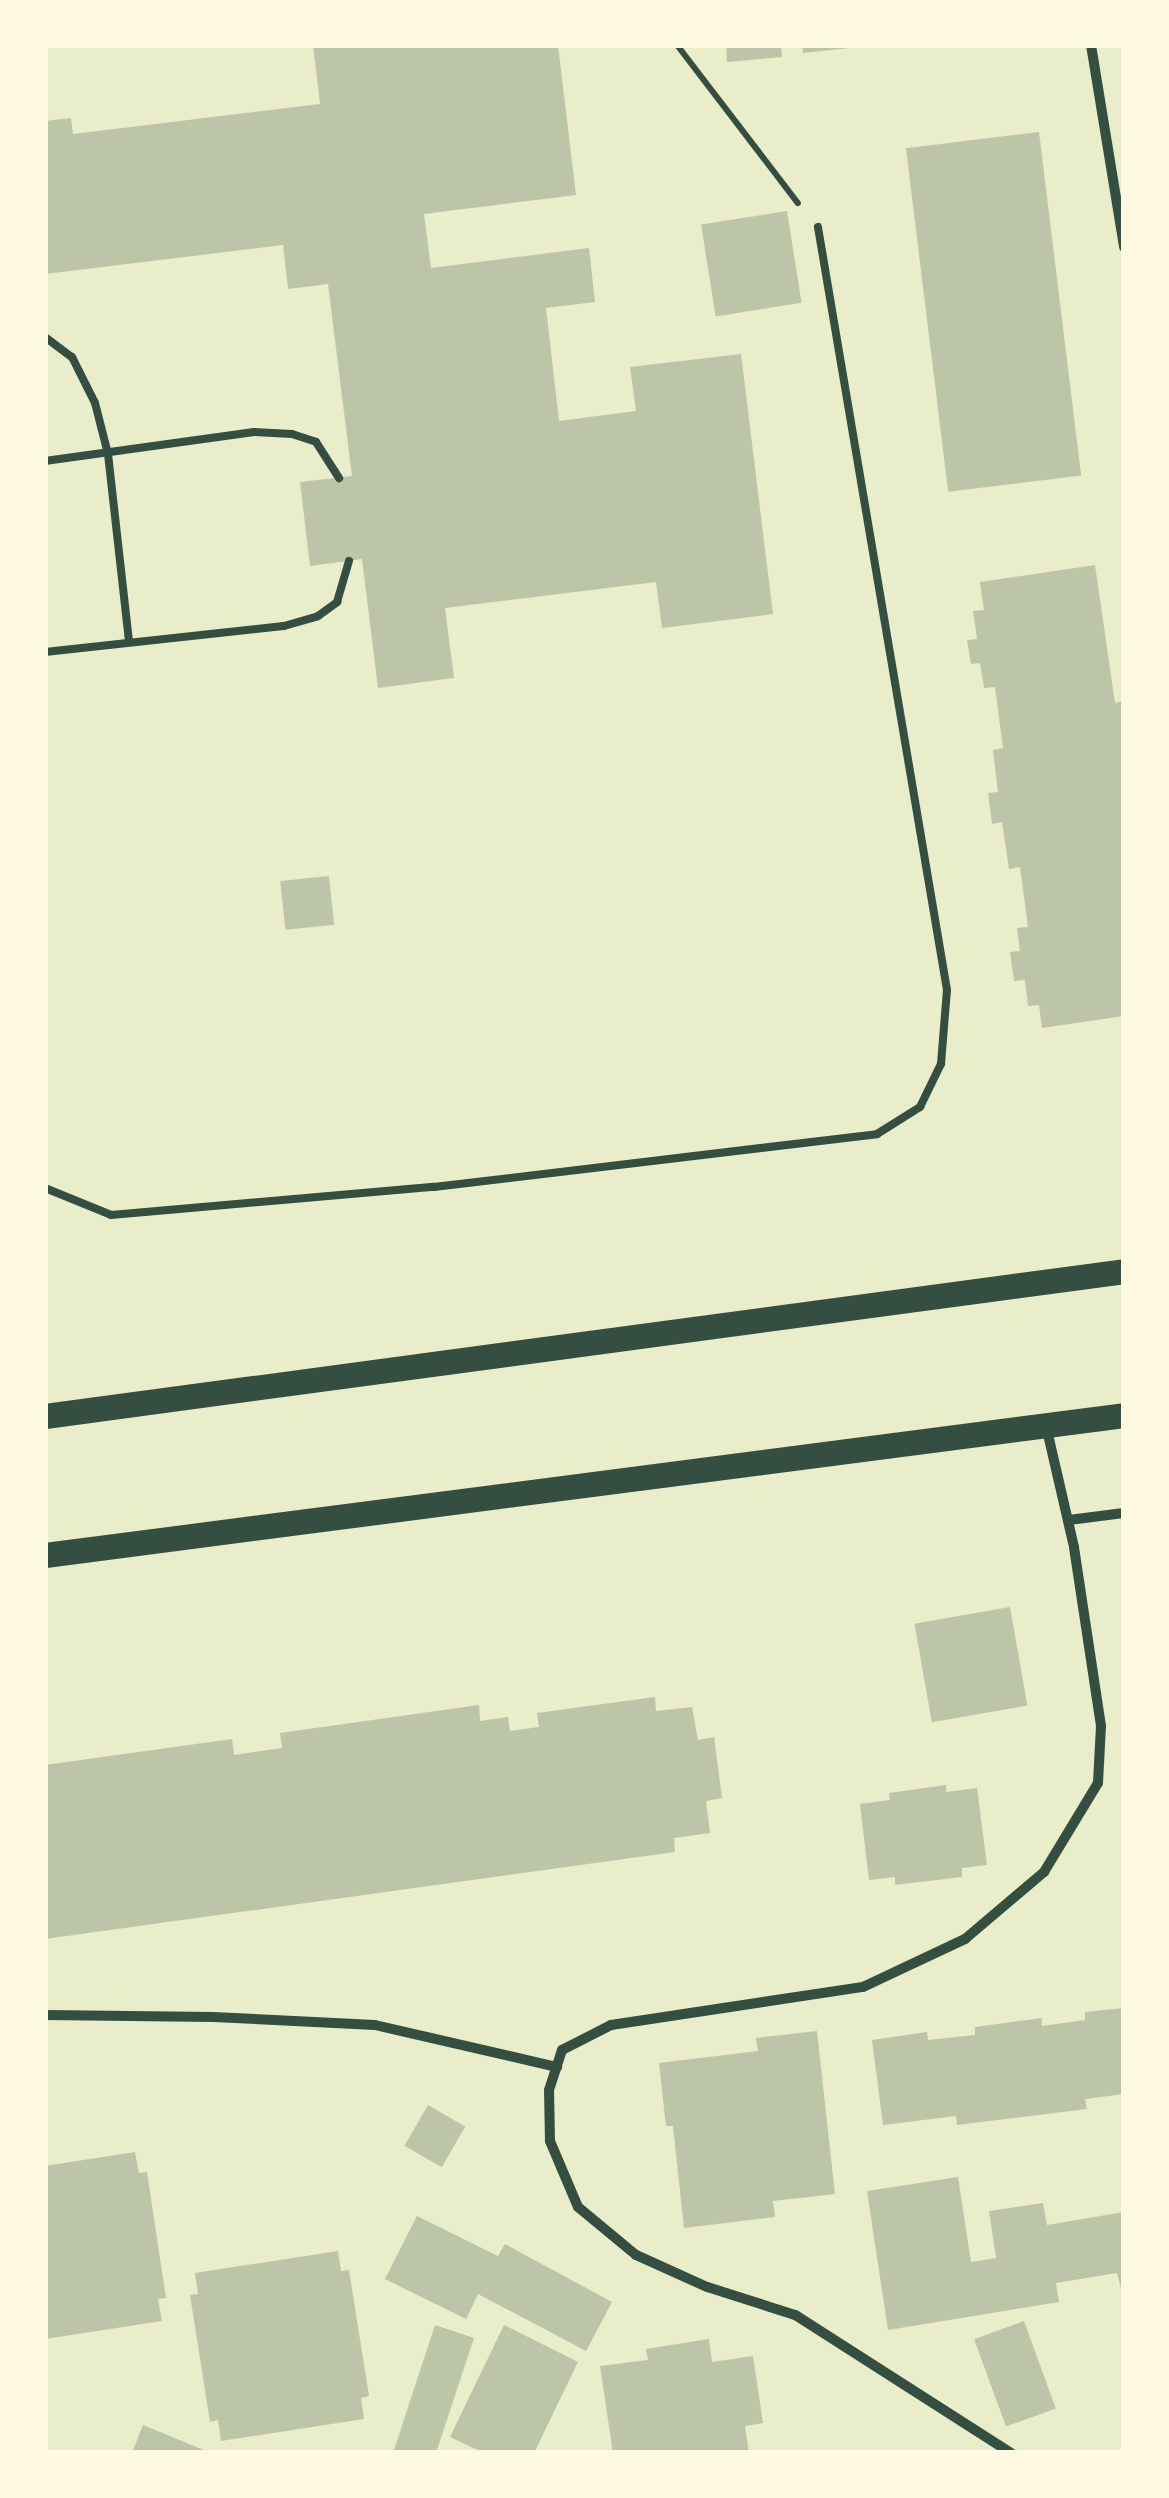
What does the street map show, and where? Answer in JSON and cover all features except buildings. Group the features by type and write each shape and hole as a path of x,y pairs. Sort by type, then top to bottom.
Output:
{"main road":[{"path":"45,1416 1124,1271"},
{"path":"45,1555 1124,1415"}],"street":[{"path":"1091,45 1124,248"},
{"path":"1011,2453 795,2315 707,2287 636,2255 578,2206 550,2142 550,2090 562,2050 611,2025 864,1987 965,1939 1044,1872 1098,1783 1101,1726 1069,1520 1046,1425"},
{"path":"1069,1520 1124,1513"},
{"path":"45,2015 375,2026 557,2067"}],"lane":[{"path":"45,1188 111,1215 434,1187 878,1134 920,1107 942,1064 947,990 818,227"},
{"path":"45,337 72,357 95,403 108,454 129,641"},
{"path":"45,462 254,432 292,434 316,442 338,478"},
{"path":"45,652 284,626 318,616 337,602 350,561"}],"path":[{"path":"677,45 745,139 818,227"}]}
